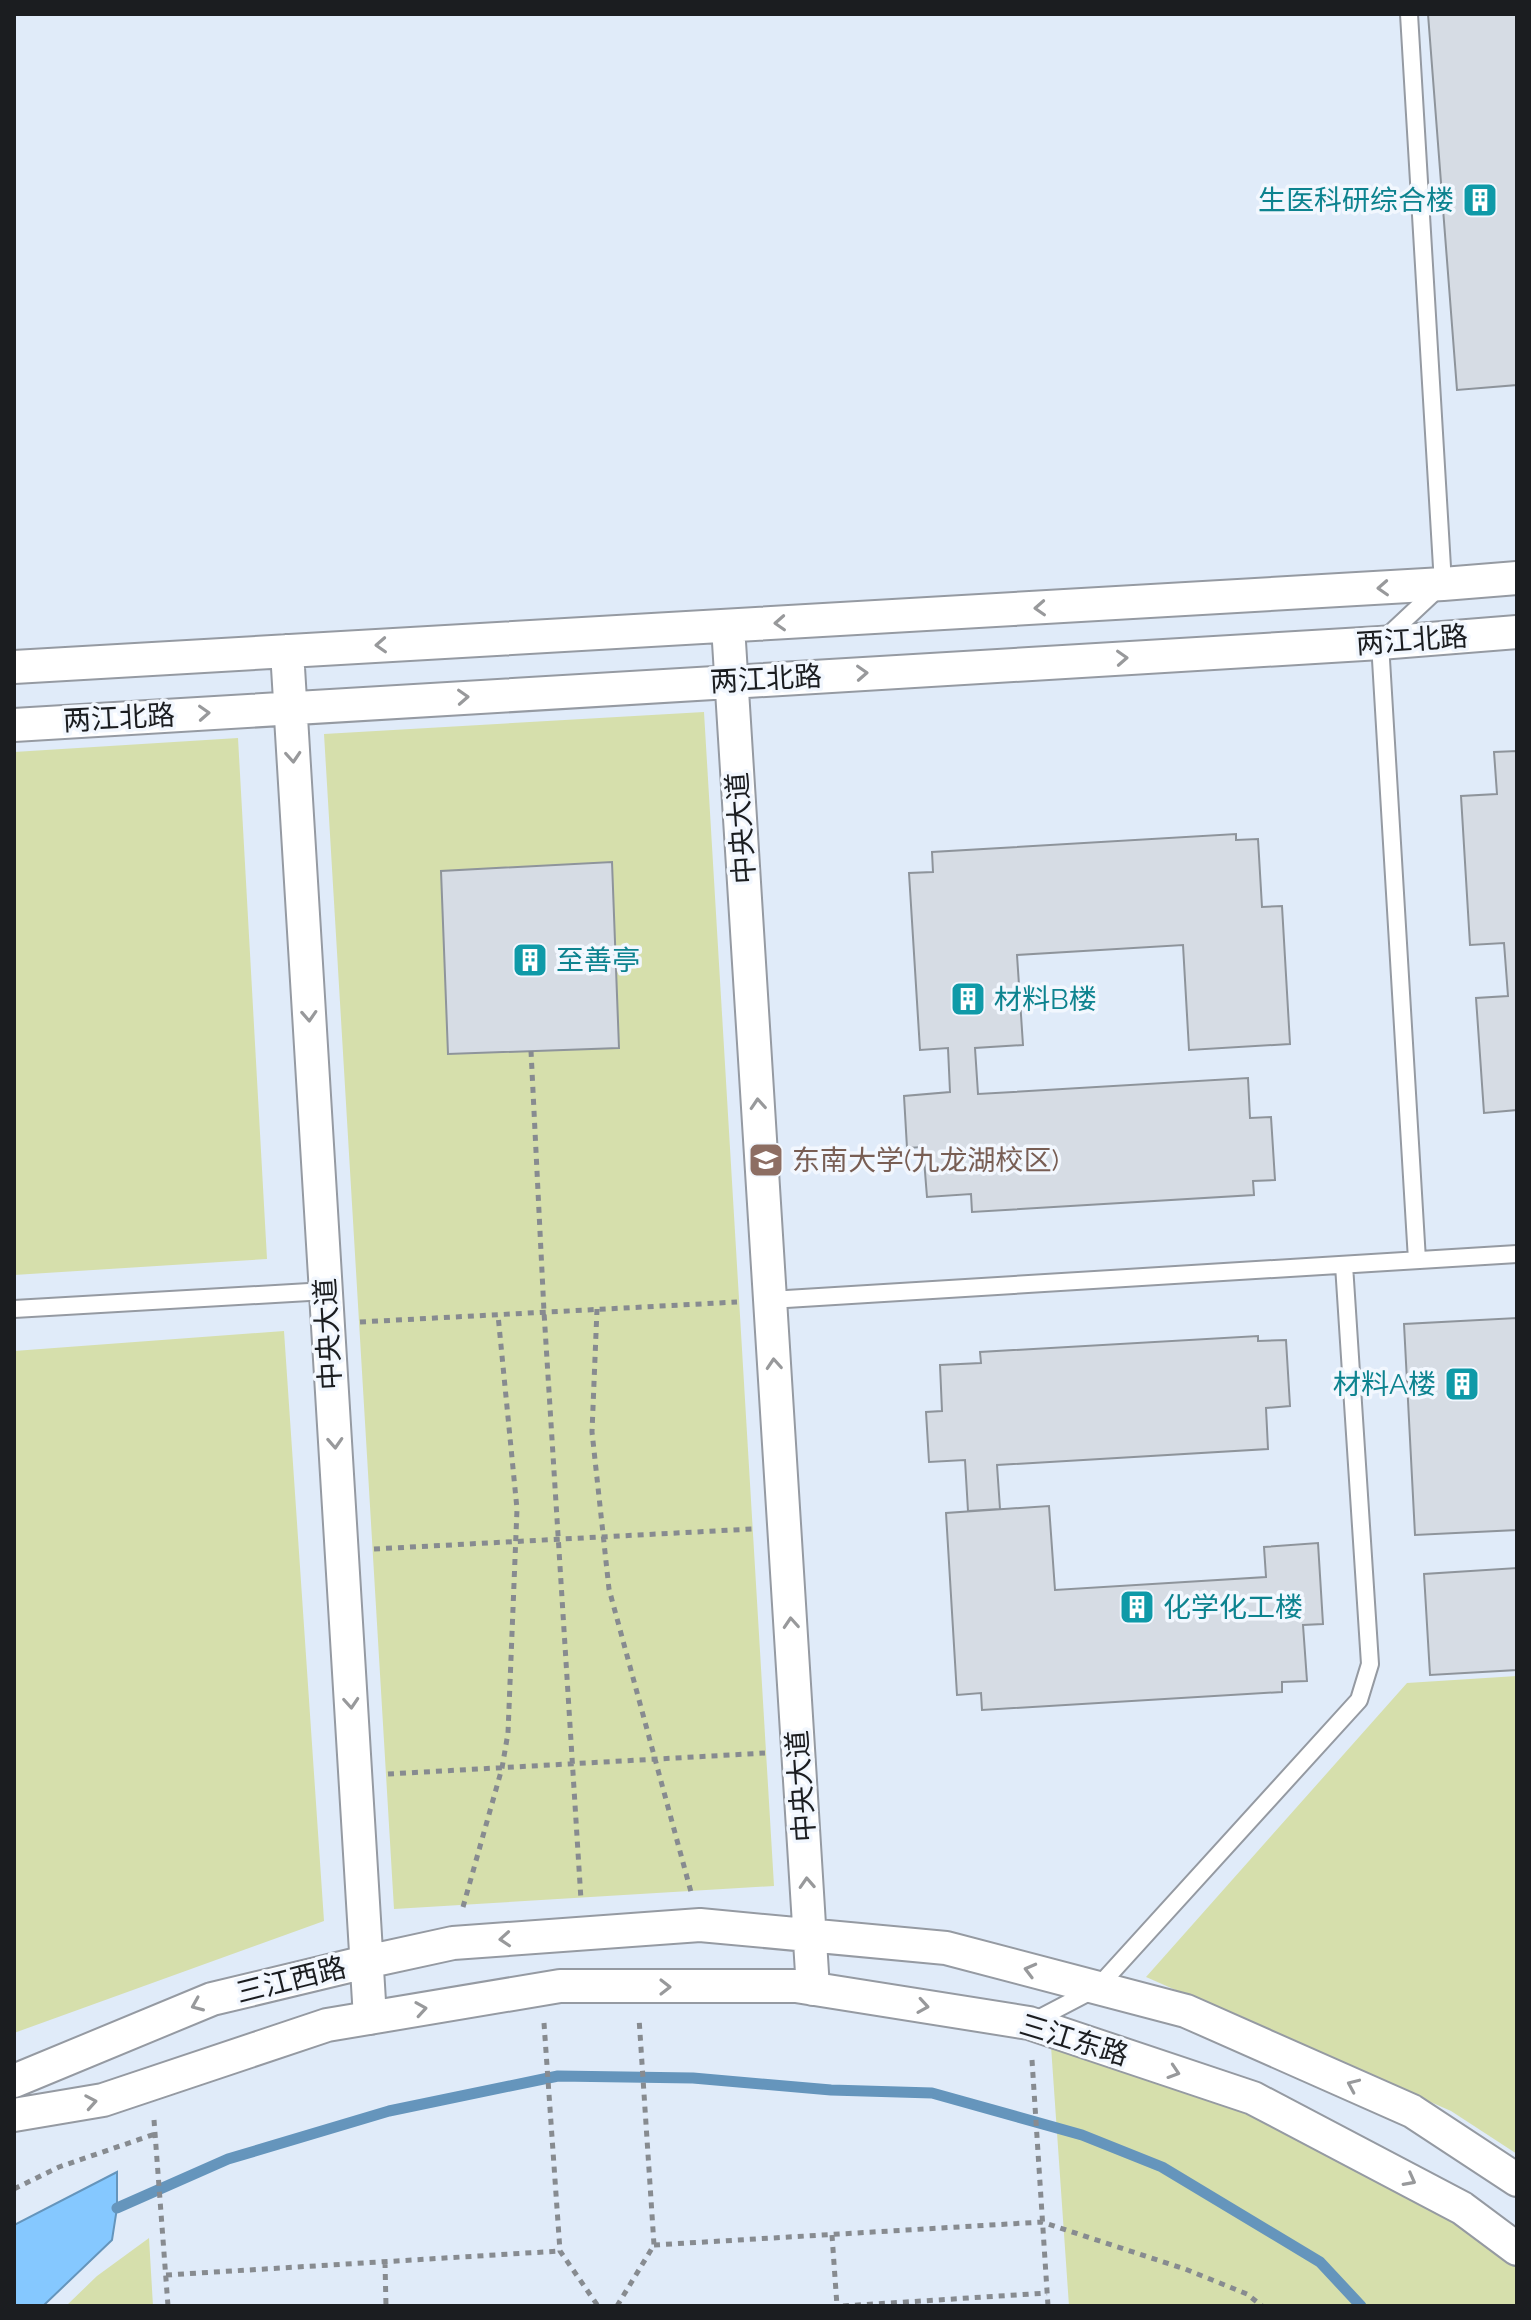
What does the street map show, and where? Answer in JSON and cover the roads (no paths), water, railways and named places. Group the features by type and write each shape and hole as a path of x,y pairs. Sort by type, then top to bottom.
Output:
{"street":[{"name":"两江北路","path":"14,667 1517,578"},
{"name":"中央大道","path":"728,626 813,1989"},
{"name":"两江北路","path":"14,725 1380,643 1517,632"},
{"name":"中央大道","path":"287,651 370,2018"},
{"name":"三江东路","path":"583,1933 700,1925 946,1948 1186,2011 1412,2111 1517,2180"},
{"name":"三江西路","path":"14,2081 212,1999 453,1943 583,1933"},
{"name":"三江西路","path":"14,2115 103,2100 327,2025 560,1986 587,1987"},
{"name":"三江东路","path":"587,1987 796,1986 1029,2023 1253,2098 1462,2208 1517,2249"}],"lane":[{"path":"1409,14 1443,584 1380,643 1417,1260"},
{"path":"770,1300 1517,1254"},
{"path":"1029,2023 1097,1988 1359,1700 1370,1664 1344,1265"},
{"path":"14,1309 326,1291"}],"water":[{"path":"117,2172 117,2208 112,2240 43,2306 14,2306 14,2225"}],"waterway":[{"path":"117,2208 228,2159 389,2111 558,2076 693,2078 831,2090 932,2093 1082,2135 1162,2167 1320,2262 1361,2306"}],"place":[{"name":"生医科研综合楼","path":"1480,200"},
{"name":"至善亭","path":"530,960"},
{"name":"材料B楼","path":"968,999"},
{"name":"东南大学(九龙湖校区)","path":"766,1160"},
{"name":"材料A楼","path":"1462,1384"},
{"name":"化学化工楼","path":"1137,1607"}]}
